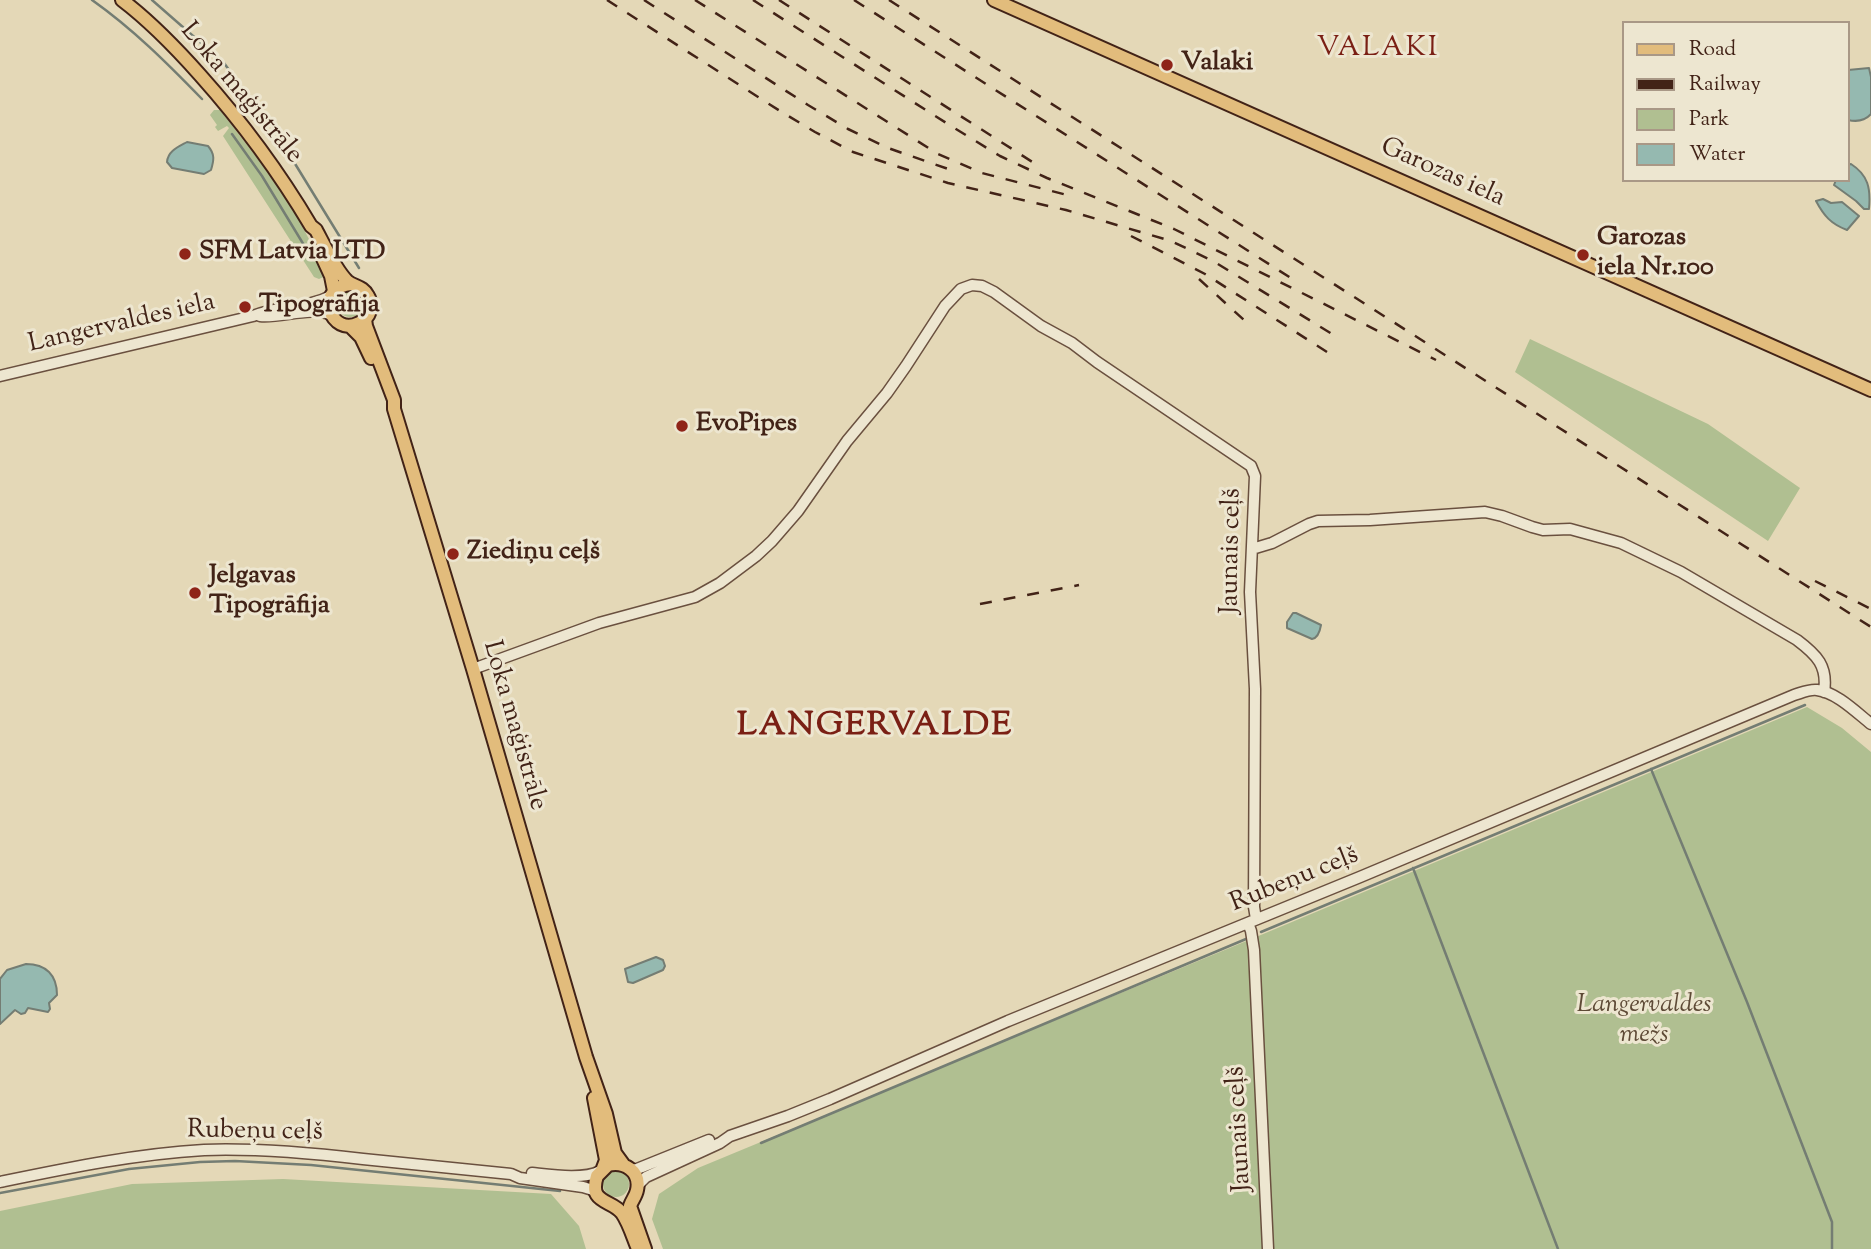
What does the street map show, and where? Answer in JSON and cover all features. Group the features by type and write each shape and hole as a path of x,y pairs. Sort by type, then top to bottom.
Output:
{"main road":[{"name":"Loka maģistrāle","path":"122,0 172,45 233,113 263,151 316,230 340,272 351,284 363,288 370,299 366,326 394,400 394,409 586,1057 606,1114 615,1153 635,1174 638,1185"},
{"name":"Garozas iela","path":"994,0 1871,390"},
{"name":"Loka maģistrāle","path":"312,226 313,235 331,276 333,293 329,309 339,323 350,326 361,338 394,409"},
{"path":"333,293 339,287 351,284"},
{"path":"350,326 365,319"},
{"name":"Loka maģistrāle","path":"586,1057 606,1160 595,1181 596,1191"},
{"path":"601,1170 612,1164 627,1167"},
{"path":"638,1185 631,1206 645,1249"},
{"path":"596,1191 601,1200 614,1206 625,1218 638,1249"},
{"path":"614,1206 621,1206 632,1200"}],"street":[{"name":"Jaunais ceļš","path":"473,669 599,623 695,597 720,583 757,556 798,511 847,441 887,393 945,306 961,289 971,285 982,286 994,292 1251,466 1255,476 1250,592 1255,689 1252,921 1268,1249"},
{"name":"Langervaldes iela","path":"0,376 275,309 316,303 333,293"},
{"name":"Langervaldes iela","path":"253,316 316,312 332,315"},
{"path":"1252,549 1272,543 1318,521 1485,512 1543,530 1570,529 1621,543 1681,572 1797,640 1819,661 1826,679 1824,692 1871,724"},
{"name":"Rubeņu ceļš","path":"638,1185 646,1177 730,1136 819,1103 1020,1016 1794,695 1808,690 1824,692"},
{"name":"Rubeņu ceļš","path":"627,1167 637,1169 717,1137 730,1136"},
{"name":"Rubeņu ceļš","path":"0,1182 138,1157 229,1150 318,1154 511,1174 520,1178 596,1191"},
{"name":"Rubeņu ceļš","path":"511,1174 520,1172 584,1176 601,1170"}],"green space":[{"path":"214,110 220,110 272,177 292,207 328,275 319,279 314,277 223,136 229,128 227,126 218,131 215,127 217,125 210,115"},
{"path":"350,291 359,295 363,304 359,313 350,317 341,313 337,304 341,295"},
{"path":"1530,339 1708,424 1800,488 1768,541 1515,372"},
{"name":"Langervaldes mežs","path":"1807,707 1842,728 1871,752 1871,1249 663,1249 652,1219 659,1194 698,1168"},
{"path":"616,1171 625,1175 629,1184 625,1193 616,1197 607,1193 603,1184 607,1175"},
{"path":"283,1179 551,1194 579,1226 586,1249 0,1249 0,1211 132,1184"}],"water":[{"path":"1869,68 1871,77 1871,114 1855,121 1850,120 1850,70"},
{"path":"187,142 208,146 213,157 211,170 204,174 172,168 167,162 169,155"},
{"path":"1850,164 1865,178 1869,209 1864,209 1834,185 1835,182 1850,182"},
{"path":"1823,199 1831,203 1842,202 1859,216 1847,230 1841,228 1828,219 1816,201"},
{"path":"1293,613 1321,625 1316,637 1312,639 1287,628 1287,622"},
{"path":"656,957 663,960 663,970 633,983 628,982 625,969"},
{"path":"26,964 39,966 49,972 55,982 57,995 49,1003 48,1012 28,1008 21,1014 15,1010 0,1024 0,979 7,970"}],"waterway":[{"path":"92,0 136,35 202,99"},
{"path":"152,0 224,63 263,117"},
{"path":"232,134 262,176 313,260"},
{"path":"278,136 359,268"},
{"path":"1261,932 1805,705"},
{"path":"1651,769 1747,1002 1832,1222 1832,1249"},
{"path":"1413,868 1558,1249"},
{"path":"761,1143 1246,939"},
{"path":"0,1193 129,1169 235,1161 311,1165 560,1191"}],"railway":[{"path":"607,0 780,111 853,152 948,183 1066,210 1171,241 1213,261 1337,337"},
{"path":"644,0 848,129 888,148 954,171"},
{"path":"695,0 938,154 982,173 1071,196"},
{"path":"753,0 1000,156 1047,178 1174,229 1436,360"},
{"path":"779,0 1034,163"},
{"path":"854,0 1294,280"},
{"path":"889,0 1871,627"},
{"path":"1131,236 1205,274 1327,352"},
{"path":"1199,279 1244,320"},
{"path":"1815,581 1871,609"},
{"path":"980,604 1079,585"}],"place":[{"name":"Valaki","path":"1167,65"},
{"name":"SFM Latvia LTD","path":"185,254"},
{"name":"Garozas iela Nr.100","path":"1583,255"},
{"name":"Tipogrāfija","path":"245,307"},
{"name":"EvoPipes","path":"682,426"},
{"name":"Ziediņu ceļš","path":"453,554"},
{"name":"Jelgavas Tipogrāfija","path":"195,593"}],"district":[{"name":"VALAKI","path":"1378,50"},
{"name":"LANGERVALDE","path":"875,728"}]}
